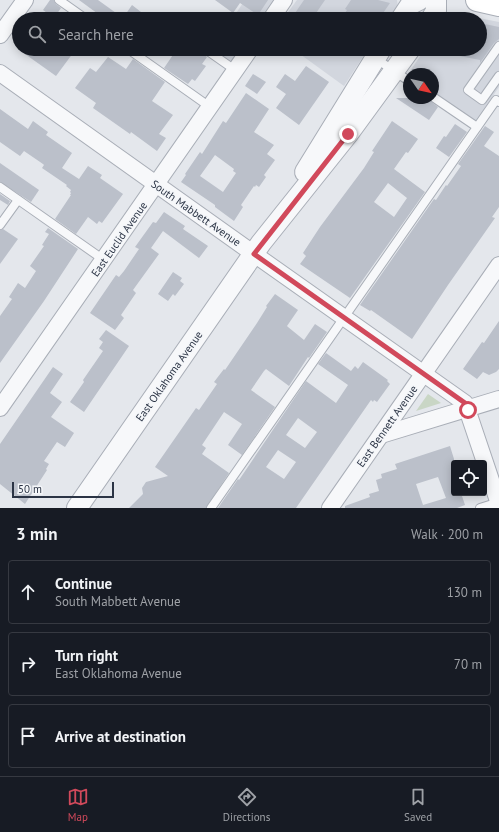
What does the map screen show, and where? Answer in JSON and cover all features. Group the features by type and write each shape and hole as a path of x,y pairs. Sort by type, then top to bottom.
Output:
{"main road":[{"path":"477,0 499,5"}],"street":[{"path":"16,12 25,0"},
{"path":"276,12 284,0"},
{"path":"406,12 411,4 419,0"},
{"path":"436,0 436,12"},
{"path":"0,35 12,18"},
{"name":"East Euclid Avenue","path":"1,404 104,260 245,56"},
{"name":"East Oklahoma Avenue","path":"258,249 376,56"},
{"name":"East Oklahoma Avenue","path":"77,508 258,249 348,134 402,76 408,56"},
{"name":"South Mabbett Avenue","path":"0,73 156,185 258,249 345,317 465,403 468,410"},
{"name":"East Bennett Avenue","path":"330,508 499,265"},
{"path":"381,435 468,410 499,399"},
{"path":"468,410 499,502"}],"lane":[{"path":"59,0 76,12"},
{"path":"499,46 468,90 482,100 499,76"},
{"path":"138,56 210,107"},
{"path":"215,56 235,70"},
{"path":"381,56 402,76"},
{"path":"211,508 477,126 496,100 499,102"},
{"path":"439,101 477,126"},
{"path":"0,187 104,260"},
{"path":"0,225 18,200"},
{"path":"480,508 499,502"}],"shaded area":[{"path":"245,0 275,0 267,12 237,12"},
{"path":"297,0 397,0 398,7 394,12 288,12"},
{"path":"487,20 499,22 499,87 476,121 439,95 439,68 412,68 420,56 487,56"},
{"path":"222,56 236,56 232,63"},
{"path":"303,56 363,56 344,86"}],"green space":[{"path":"428,394 441,403 416,411"}],"building":[{"path":"50,0 54,0 61,8 58,12 46,12 43,10"},
{"path":"79,0 98,0 115,12 95,12"},
{"path":"215,0 268,0 260,12 254,12 240,3 234,12"},
{"path":"304,0 325,0 317,12 296,12"},
{"path":"351,0 378,0 390,3 384,12 346,12 347,10 345,9"},
{"path":"132,5 141,12 127,12"},
{"path":"487,24 499,27 499,39 487,53"},
{"path":"28,56 71,56 56,76"},
{"path":"172,56 207,57 202,64 206,66 195,81 192,79 188,84 164,68"},
{"path":"459,56 485,56 480,63 480,60"},
{"path":"108,57 126,69 133,59 165,82 152,101 173,115 159,134 166,138 157,151 131,132 130,134 93,108 96,103 75,88 90,68 96,72"},
{"path":"306,66 329,82 299,125 276,108 286,94 276,87 285,74 295,81"},
{"path":"253,74 266,82 257,94 245,86"},
{"path":"246,93 269,109 254,132 274,145 267,154 275,160 264,175 266,177 259,187 256,185 255,187 254,186 241,205 243,207 234,221 215,207 215,205 181,182 200,152 202,154 223,121 226,123","holes":["215,155 234,169 233,171 236,173 223,192 200,176"]},
{"path":"396,98 403,98 403,103"},
{"path":"405,104 434,104 438,107 429,120"},
{"path":"0,109 28,129 33,121 48,132 46,135 72,153 62,168 79,179 88,166 102,175 100,178 123,194 102,223 99,221 97,224 88,217 76,234 55,219 71,195 71,190 66,186 67,185 42,168 44,165 43,164 24,151 20,156 0,142"},
{"path":"392,121 418,139 408,153 406,152 394,169 425,192 350,298 300,264 306,256 303,253 320,227 364,168 374,152 372,151","holes":["388,183 407,198 394,217 374,202"]},
{"path":"455,124 467,132 449,157 436,148"},
{"path":"485,126 494,132 484,146 499,156 499,207 492,217 495,218 412,339 371,310 370,311 360,305 434,199 436,200 461,166 458,164"},
{"path":"0,163 39,190 31,202 0,182"},
{"path":"0,194 10,201 8,205 0,200"},
{"path":"164,212 185,226 183,229 208,246 199,258 163,231 151,248 159,254 133,290 136,293 121,315 124,318 115,330 90,313 116,275 119,277 124,271 139,249 135,247 153,222 156,223"},
{"path":"48,228 78,249 44,301 0,363 0,316 12,299 9,297 18,283 25,288 36,271 30,266 44,246 42,245 49,234 45,232"},
{"path":"3,229 18,239 0,264 0,230"},
{"path":"173,272 182,278 180,281 184,284 175,296 173,294 168,301 158,294"},
{"path":"275,294 298,310 287,326 304,340 315,324 327,332 289,386 266,369 264,371 251,390 275,407 242,455 228,445 242,424 224,412 202,445 206,448 202,454 229,473 206,508 129,508 143,494 142,488 146,482 168,476 155,467 196,408 199,410 217,384 214,382 224,369 225,370"},
{"path":"499,321 499,369 489,375 483,372 477,379 463,369"},
{"path":"106,330 129,346 84,412 70,402 103,351 99,348 103,342 99,339"},
{"path":"326,353 351,371 355,366 358,369 363,362 388,380 387,381 390,384 377,402 374,400 373,402 371,400 296,508 218,508 238,479 239,480 306,381 336,403 348,385 318,364","holes":["298,418 317,432 305,448 286,435","278,450 296,462 284,479 266,467"]},
{"path":"53,367 63,374 50,393 62,402 51,417 74,433 65,447 57,442 44,461 49,464 46,469 47,470 25,504 0,484 0,444"},
{"path":"450,446 454,459 451,460 451,496 462,496 465,505 457,508 345,508 345,506 370,497 369,494 379,491 376,480 382,478 381,474 397,469 395,464","holes":["438,477 446,498 423,505 416,484"]}],"route":[{"path":"348,134 254,254 424,373 465,403 468,410"}]}
